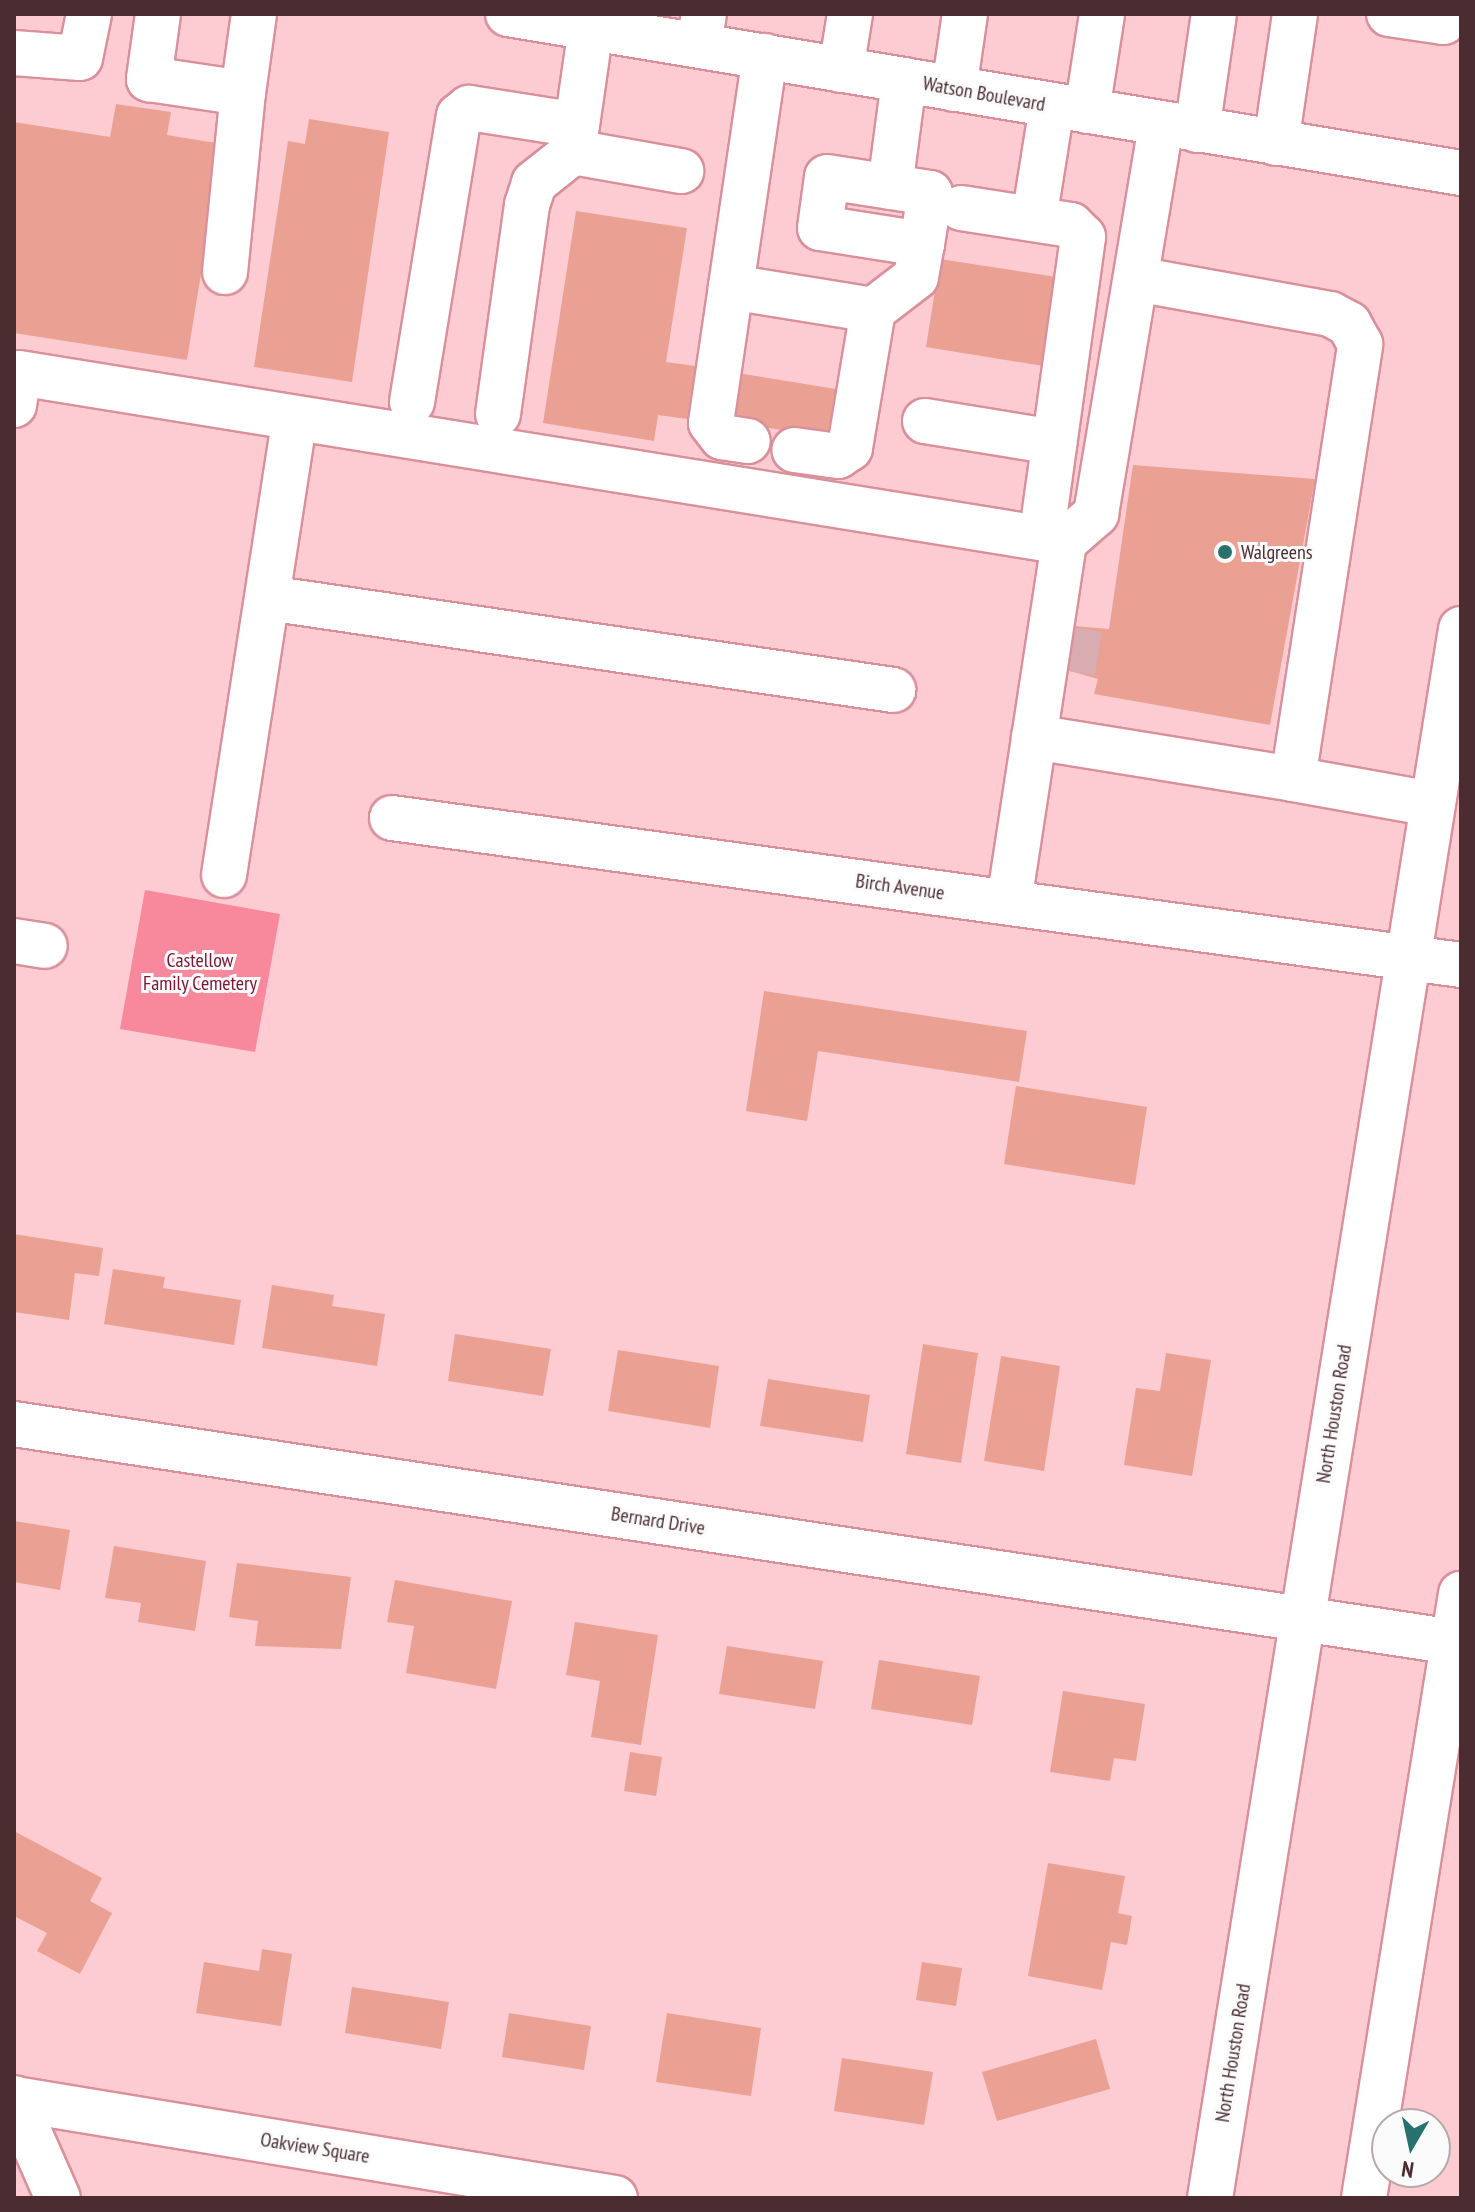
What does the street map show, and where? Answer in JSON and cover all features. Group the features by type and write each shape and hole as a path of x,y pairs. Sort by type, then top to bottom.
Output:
{"street":[{"path":"14,53 80,58 89,14"},
{"path":"158,14 149,79 243,93"},
{"path":"225,272 254,14"},
{"name":"Watson Boulevard","path":"508,14 701,30 765,56 1461,173"},
{"path":"841,70 850,14"},
{"path":"954,89 965,14"},
{"path":"1034,219 1102,14"},
{"path":"1080,626 1136,279 1214,14"},
{"path":"1276,143 1295,14"},
{"path":"1389,14 1443,22 1445,14"},
{"path":"498,414 530,194 575,139 592,20"},
{"path":"748,441 722,437 711,423 765,56"},
{"path":"890,187 904,80"},
{"path":"412,402 459,116 469,108 681,171"},
{"path":"794,450 838,456 850,448 873,310 916,277 922,244 930,193 827,177 820,228 922,244"},
{"path":"961,208 1071,225 1083,237 1054,442 1048,739"},
{"path":"1136,279 1330,314 1349,324 1360,344 1293,779"},
{"path":"731,287 873,310"},
{"path":"16,384 295,418 1053,540 1096,514"},
{"path":"224,875 295,418"},
{"path":"925,421 1054,442"},
{"path":"268,598 893,690"},
{"name":"North Houston Road","path":"1210,2198 1461,629"},
{"path":"1009,902 1048,739 1073,672"},
{"path":"1048,739 1432,804"},
{"name":"Birch Avenue","path":"392,818 1461,965"},
{"name":"Bernard Drive","path":"14,1424 1453,1642"},
{"path":"1364,2198 1461,1594"},
{"path":"14,2098 58,2198"},
{"name":"Oakview Square","path":"14,2098 615,2198"}],"green space":[{"name":"Castellow Family Cemetery","path":"145,890 280,914 255,1052 120,1029"}],"building":[{"path":"116,104 171,112 167,135 222,144 187,360 14,333 14,122 110,137"},
{"path":"309,119 389,132 352,382 254,367 288,141 305,144"},
{"path":"576,211 687,228 666,362 695,366 687,419 658,415 654,441 543,423"},
{"path":"940,259 1057,277 1043,366 926,347"},
{"path":"737,373 842,390 834,438 729,422"},
{"path":"1133,465 1315,479 1270,725 1094,694 1098,679 1070,671 1075,626 1109,629"},
{"path":"764,991 1027,1031 1019,1082 818,1051 807,1121 746,1111"},
{"path":"1016,1086 1147,1107 1135,1185 1004,1164"},
{"path":"14,1234 103,1248 99,1276 75,1273 69,1320 14,1312"},
{"path":"113,1269 165,1277 163,1288 241,1300 234,1345 104,1324"},
{"path":"272,1285 334,1295 332,1306 385,1314 377,1366 262,1348"},
{"path":"455,1334 551,1349 543,1396 448,1381"},
{"path":"923,1344 978,1353 961,1463 906,1454"},
{"path":"618,1350 719,1366 710,1428 608,1411"},
{"path":"1166,1353 1211,1360 1192,1476 1124,1465 1136,1388 1160,1391"},
{"path":"1001,1356 1060,1366 1044,1471 984,1461"},
{"path":"768,1379 870,1395 863,1442 760,1426"},
{"path":"14,1521 70,1530 60,1590 14,1582"},
{"path":"114,1546 206,1561 195,1631 138,1622 141,1603 105,1598"},
{"path":"237,1563 351,1577 341,1649 255,1646 258,1621 229,1617"},
{"path":"395,1580 512,1601 496,1689 406,1673 414,1626 387,1622"},
{"path":"575,1622 658,1635 641,1745 591,1737 600,1681 566,1675"},
{"path":"727,1646 823,1661 815,1709 719,1694"},
{"path":"879,1660 980,1676 972,1725 871,1709"},
{"path":"1063,1691 1145,1704 1136,1761 1114,1758 1110,1781 1050,1772"},
{"path":"630,1752 662,1757 656,1796 624,1791"},
{"path":"14,1831 102,1878 90,1901 112,1913 80,1974 37,1951 47,1933 14,1916"},
{"path":"1048,1863 1125,1876 1118,1913 1132,1916 1127,1945 1111,1942 1102,1990 1028,1976"},
{"path":"262,1949 292,1954 281,2026 196,2013 204,1962 259,1971"},
{"path":"922,1962 962,1968 956,2006 916,2000"},
{"path":"352,1987 449,2002 441,2049 345,2033"},
{"path":"509,2013 591,2026 584,2070 502,2057"},
{"path":"667,2013 761,2028 751,2096 656,2082"},
{"path":"1096,2039 1110,2089 997,2121 982,2072"},
{"path":"842,2058 933,2072 924,2125 834,2111"}],"tunnel":[{"path":"1073,672 1080,626"}],"place":[{"name":"Walgreens","path":"1225,552"}]}
